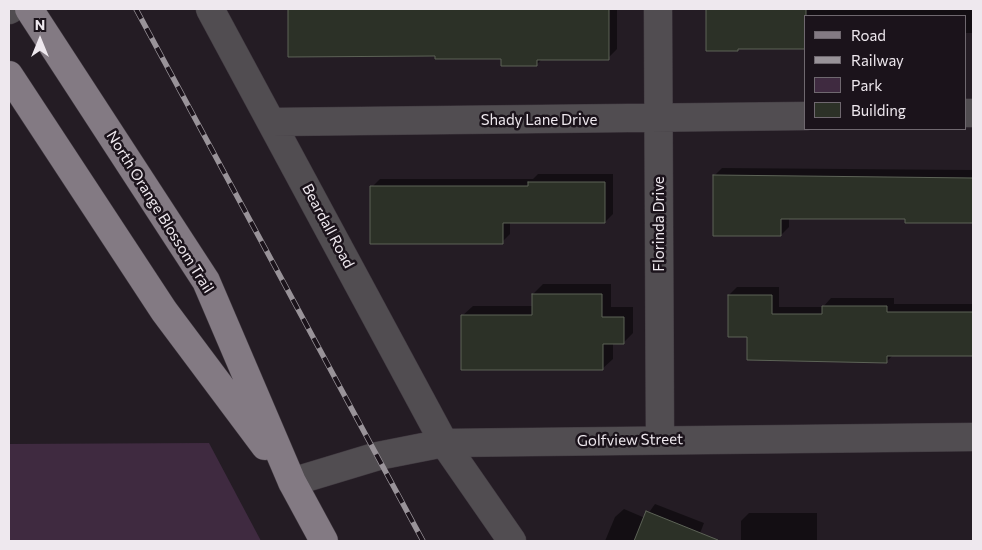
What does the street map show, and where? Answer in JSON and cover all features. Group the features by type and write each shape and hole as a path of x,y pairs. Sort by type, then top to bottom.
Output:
{"main road":[{"name":"North Orange Blossom Trail","path":"29,9 206,281 292,482 324,541"},
{"name":"North Orange Blossom Trail","path":"9,75 164,311 292,482"}],"street":[{"name":"Beardall Road","path":"210,9 444,443 512,541"},
{"name":"Florinda Drive","path":"658,9 660,440"},
{"name":"Shady Lane Drive","path":"272,122 804,116"},
{"name":"Golfview Street","path":"292,482 378,456 444,443 973,437"}],"green space":[{"path":"209,443 261,541 9,541 9,444"}],"building":[{"path":"288,9 609,9 609,60 537,60 537,66 501,66 501,59 435,59 435,56 288,57"},
{"path":"706,9 806,9 806,15 804,15 804,49 706,51"},
{"path":"713,175 973,178 973,223 905,223 905,219 781,219 781,236 713,236"},
{"path":"528,182 605,182 605,223 503,223 503,244 370,244 370,186 528,186"},
{"path":"532,294 602,294 602,317 624,317 624,344 603,344 603,370 461,370 461,315 532,315"},
{"path":"728,295 772,295 772,314 822,314 822,306 887,306 887,312 973,312 973,356 887,356 887,363 747,360 747,337 728,337"},
{"path":"646,511 718,540 718,541 634,541"}],"railway":[{"path":"136,9 423,541"}]}
